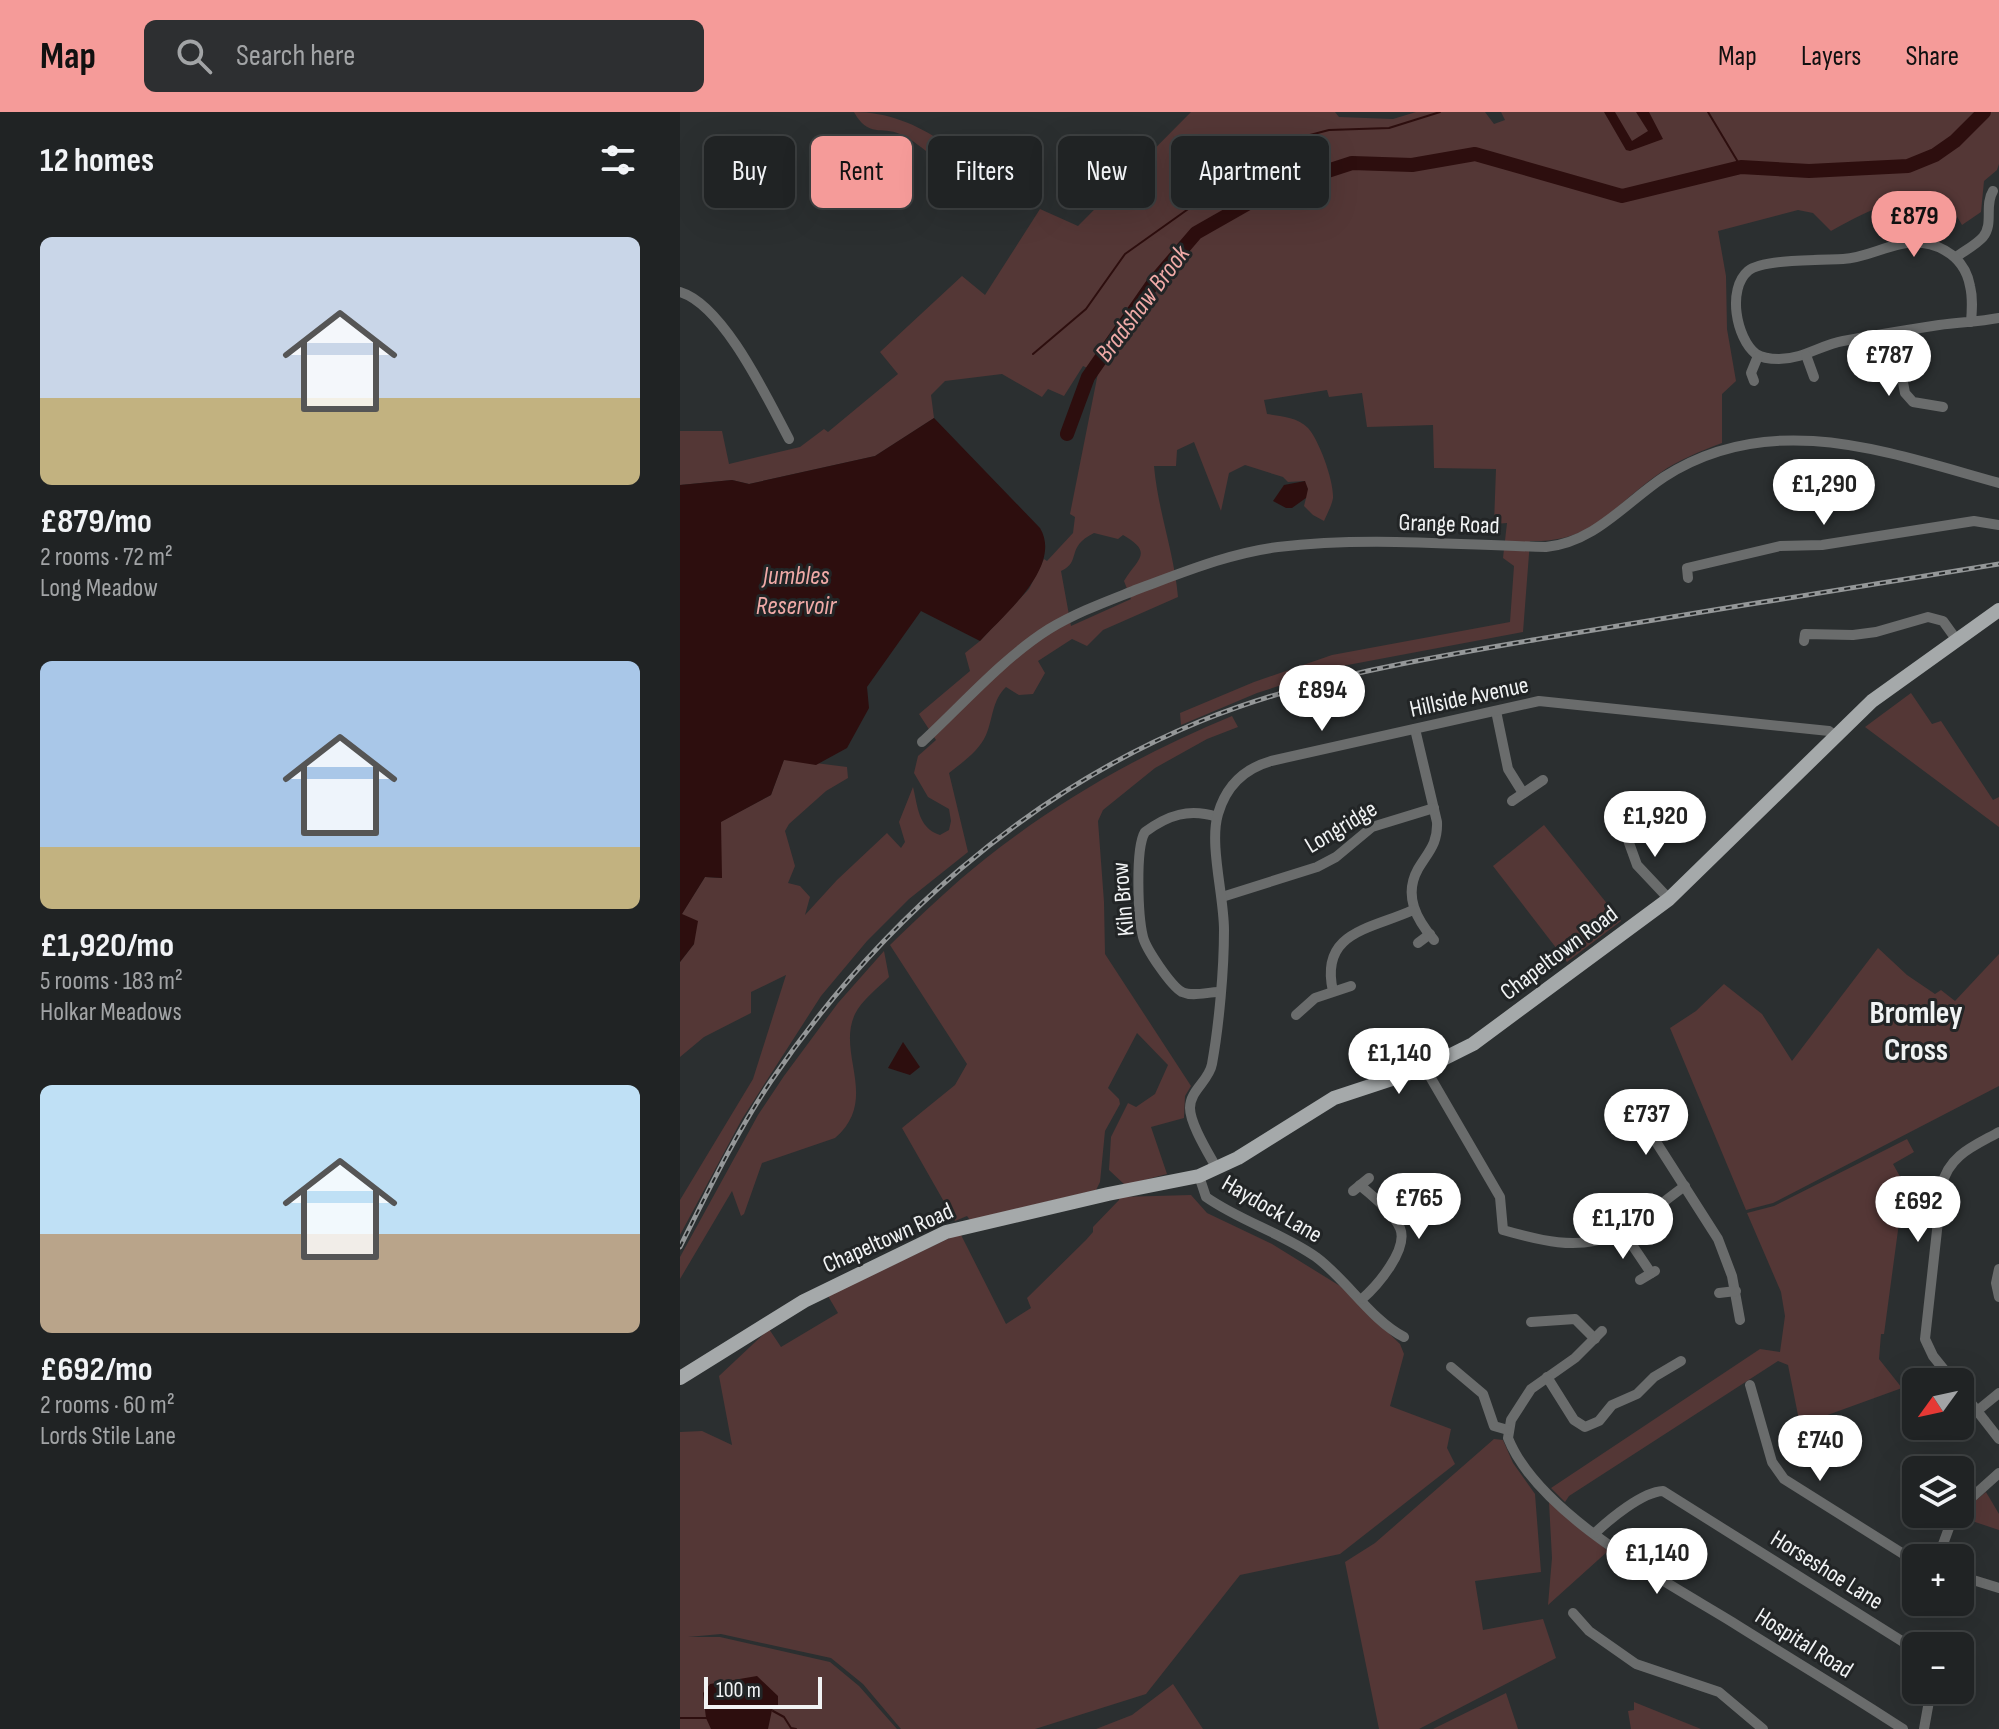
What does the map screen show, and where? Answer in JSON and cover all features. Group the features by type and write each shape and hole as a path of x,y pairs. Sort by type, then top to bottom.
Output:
{"main road":[{"name":"Chapeltown Road","path":"680,1378 804,1301 946,1232 1199,1176 1217,1169 1334,1098 1425,1068 1473,1044 1669,899 1887,689 1999,610"}],"street":[{"path":"1956,257 1987,231 1988,196"},
{"path":"1971,322 1971,287 1956,257 1938,246 1921,242 1890,246 1856,258 1761,264 1742,278 1736,293 1741,329 1747,343 1758,356 1780,359 1806,355 1836,343 1924,327 1971,322 1999,318"},
{"path":"680,292 697,301 733,338 789,439"},
{"path":"1894,334 1905,393 1913,402 1945,407"},
{"path":"1806,355 1814,378"},
{"path":"1749,378 1758,356"},
{"name":"Grange Road","path":"922,742 1019,651 1049,629 1094,606 1176,574 1241,555 1275,547 1332,544 1565,545 1589,535 1664,477 1705,456 1747,443 1786,439 1867,448 1999,483"},
{"path":"1688,578 1687,568 1780,546 1822,545 1974,521 1999,525"},
{"path":"1804,641 1805,634 1876,632 1928,617 1943,621 1956,639"},
{"name":"Hillside Avenue","path":"1217,1169 1190,1111 1194,1094 1211,1066 1219,992 1224,931 1215,835 1217,817 1232,784 1255,767 1529,703 1552,702 1829,731 1836,736"},
{"path":"1496,711 1508,769 1523,793"},
{"path":"1415,729 1437,833 1433,849 1415,876 1412,891 1413,910 1432,937 1418,943"},
{"path":"1512,801 1543,780"},
{"name":"Longridge","path":"1222,897 1317,867 1336,857 1372,827 1434,808"},
{"name":"Kiln Brow","path":"1217,817 1200,812 1177,814 1145,832 1138,853 1145,942 1170,981 1181,992 1196,995 1219,992"},
{"path":"1625,828 1637,865 1669,899"},
{"path":"1333,991 1329,974 1331,961 1344,939 1413,910"},
{"path":"1296,1015 1315,998 1351,986"},
{"path":"1425,1068 1500,1197 1503,1230 1557,1243 1591,1241 1622,1230 1685,1186"},
{"path":"1634,1109 1718,1239 1736,1291 1740,1320"},
{"path":"1943,1368 1925,1339 1942,1185 1949,1166 1957,1157 1999,1132"},
{"name":"Haydock Lane","path":"1199,1176 1206,1197 1301,1247 1337,1274 1385,1324 1404,1337"},
{"path":"1361,1184 1395,1220 1402,1233 1399,1249 1383,1277 1362,1299"},
{"path":"1622,1230 1653,1272 1640,1280"},
{"path":"1999,1269 1996,1283 1999,1297"},
{"path":"1719,1293 1736,1291"},
{"path":"1451,1367 1483,1394 1494,1426 1508,1430 1513,1416 1531,1389 1575,1358 1599,1335 1575,1319 1536,1321 1542,1333"},
{"path":"1547,1377 1574,1420 1585,1427 1599,1421 1612,1405 1637,1394 1668,1364 1681,1361"},
{"path":"1750,1385 1772,1462 1784,1479 1902,1553"},
{"path":"1977,1411 1999,1393"},
{"path":"1974,1407 1999,1439"},
{"name":"Hospital Road","path":"1508,1430 1512,1447 1534,1479 1595,1533 1651,1572 1903,1729"},
{"path":"1974,1495 1999,1473"},
{"name":"Horseshoe Lane","path":"1595,1533 1612,1518 1653,1493 1663,1491 1902,1641"},
{"path":"1974,1580 1999,1588"},
{"path":"1573,1613 1589,1631 1636,1664 1719,1692 1763,1729"},
{"path":"1924,1729 1928,1704"}],"shaded area":[{"path":"854,112 901,120 923,130 933,136 928,136 928,152 912,140 912,136 876,130 859,120"},
{"path":"1191,112 1335,112 1339,117 1393,119 1416,112 1485,112 1494,124 1505,120 1501,112 1999,112 1999,164 1997,170 1984,181 1981,212 1962,225 1945,196 1885,205 1831,231 1813,213 1798,210 1718,231 1726,276 1727,329 1736,381 1722,394 1722,443 1667,468 1587,529 1552,540 1530,541 1523,632 1337,667 1257,693 1181,725 1180,713 1254,682 1332,655 1510,622 1514,566 1503,558 1507,523 1494,524 1496,469 1434,468 1433,425 1367,427 1362,393 1329,397 1327,390 1264,400 1267,414 1299,421 1317,442 1333,491 1324,521 1304,506 1305,481 1288,482 1283,477 1245,465 1229,473 1221,511 1194,442 1177,450 1176,466 1154,466 1178,597 1103,630 1087,646 1072,639 1038,661 1045,673 1033,694 1019,695 1006,687 1001,692 983,741 949,773 968,852 909,899 867,941 821,996 742,1119 680,1235 680,1200 753,1079 786,975 751,992 751,1013 704,1037 680,1057 680,962 694,944 681,915 705,877 721,878 720,822 771,795 784,759 847,767 848,778 826,791 785,831 795,866 788,883 800,886 810,897 805,915 887,833 901,848 905,842 899,822 913,787 920,816 927,827 940,835 949,830 949,809 928,797 914,773 918,756 936,740 919,714 970,671 965,653 1029,589 1044,559 1047,561 1073,533 1075,517 1070,514 1098,373 1083,366 1064,396 1048,389 1042,397 1002,374 945,381 931,395 934,418 875,456 749,484 732,480 680,485 680,431 722,431 729,464 800,447 824,429 828,432 898,374 880,352 962,276 985,295 1040,209 1078,226 1096,208 1155,208 1155,148","holes":["1094,533 1118,539 1123,535 1141,551 1124,581 1131,599 1071,626 1061,571 1071,563 1076,549 1085,538"]},
{"path":"1911,693 1932,724 1941,721 1993,800 1999,797 1999,827 1865,727"},
{"path":"1232,716 1238,727 1207,739 1155,768 1103,810 1098,821 1105,954 1191,1086 1185,1096 1184,1118 1151,1127 1167,1174 1125,1185 1109,1170 1111,1137 1128,1103 1136,1107 1155,1094 1168,1065 1137,1033 1108,1088 1120,1104 1105,1131 1100,1182 1096,1190 955,1221 902,1128 955,1085 967,1064 890,945 972,869 1042,817 1103,779 1167,745"},
{"path":"1544,825 1621,921 1567,962 1493,866"},
{"path":"1878,948 1907,975 1935,994 1941,990 1955,1001 1999,954 1999,1086 1773,1203 1746,1210 1670,1028 1696,1011 1724,984 1762,1014 1792,1061"},
{"path":"884,951 889,977 861,1004 851,1029 856,1092 848,1123 835,1138 762,1163 744,1214 741,1216 732,1191 680,1279 680,1257 758,1115 838,1003"},
{"path":"1907,1139 1914,1152 1893,1164 1907,1189 1904,1191 1910,1202 1901,1208 1879,1359 1902,1388 1800,1425 1788,1365 1778,1361 1569,1496 1565,1502 1551,1488 1760,1349 1780,1352 1785,1316 1781,1292 1747,1213 1774,1206"},
{"path":"1191,1195 1207,1213 1272,1244 1340,1286 1400,1344 1404,1354 1390,1406 1451,1429 1447,1448 1455,1464 1340,1554 1240,1575 1146,1694 1035,1729 901,1729 863,1684 831,1658 721,1634 688,1637 720,1637 830,1662 859,1686 897,1729 680,1729 680,1432 702,1431 732,1445 719,1376 769,1329 781,1347 838,1313 828,1296 960,1233 1006,1324 1031,1308 1027,1298 1086,1240 1119,1197"},
{"path":"1494,1439 1503,1440 1513,1463 1535,1494 1541,1572 1475,1581 1483,1630 1543,1619 1556,1658 1419,1729 1379,1729 1345,1562 1375,1543"},
{"path":"1986,1492 1999,1514 1999,1530 1974,1522 1974,1502"},
{"path":"1549,1502 1608,1551 1548,1605 1552,1558"},
{"path":"1173,1684 1203,1729 1096,1729 1132,1715"},
{"path":"1506,1693 1518,1729 1433,1729"},
{"path":"1634,1702 1701,1729 1631,1729 1628,1711 1634,1710"}],"water":[{"path":"1604,112 1615,112 1632,141 1648,131 1636,112 1649,112 1663,139 1626,150"},
{"name":"Jumbles Reservoir","path":"934,418 1040,528 1045,543 1044,558 1037,574 1016,604 980,641 921,611 867,687 869,708 847,748 816,765 784,760 771,795 721,822 722,878 705,877 682,914 698,921 694,944 680,962 680,485 732,480 749,484 875,456"},
{"path":"1305,481 1308,489 1306,498 1292,508 1273,501 1284,485"},
{"path":"903,1042 920,1067 910,1075 888,1068"},
{"path":"757,1676 778,1696 778,1705 772,1710 768,1729 711,1729 706,1718 703,1693 710,1684"}],"waterway":[{"path":"1033,354 1086,309 1125,254 1250,165 1310,135 1329,130 1389,128 1440,112"},
{"path":"1708,112 1741,167"},
{"name":"Bradshaw Brook","path":"1067,434 1088,377 1154,282 1196,233 1275,188 1352,163 1412,165 1475,154 1622,196 1741,167 1809,171 1908,166 1935,155 1955,141 1984,112"},
{"path":"773,1711 796,1729"},
{"path":"680,1718 707,1718"}],"railway":[{"path":"680,1247 758,1101 813,1024 858,969 907,918 1016,825 1074,786 1136,751 1242,706 1368,671 1539,639 1999,564"}],"district":[{"name":"Bromley Cross","path":"1916,1032"}]}
